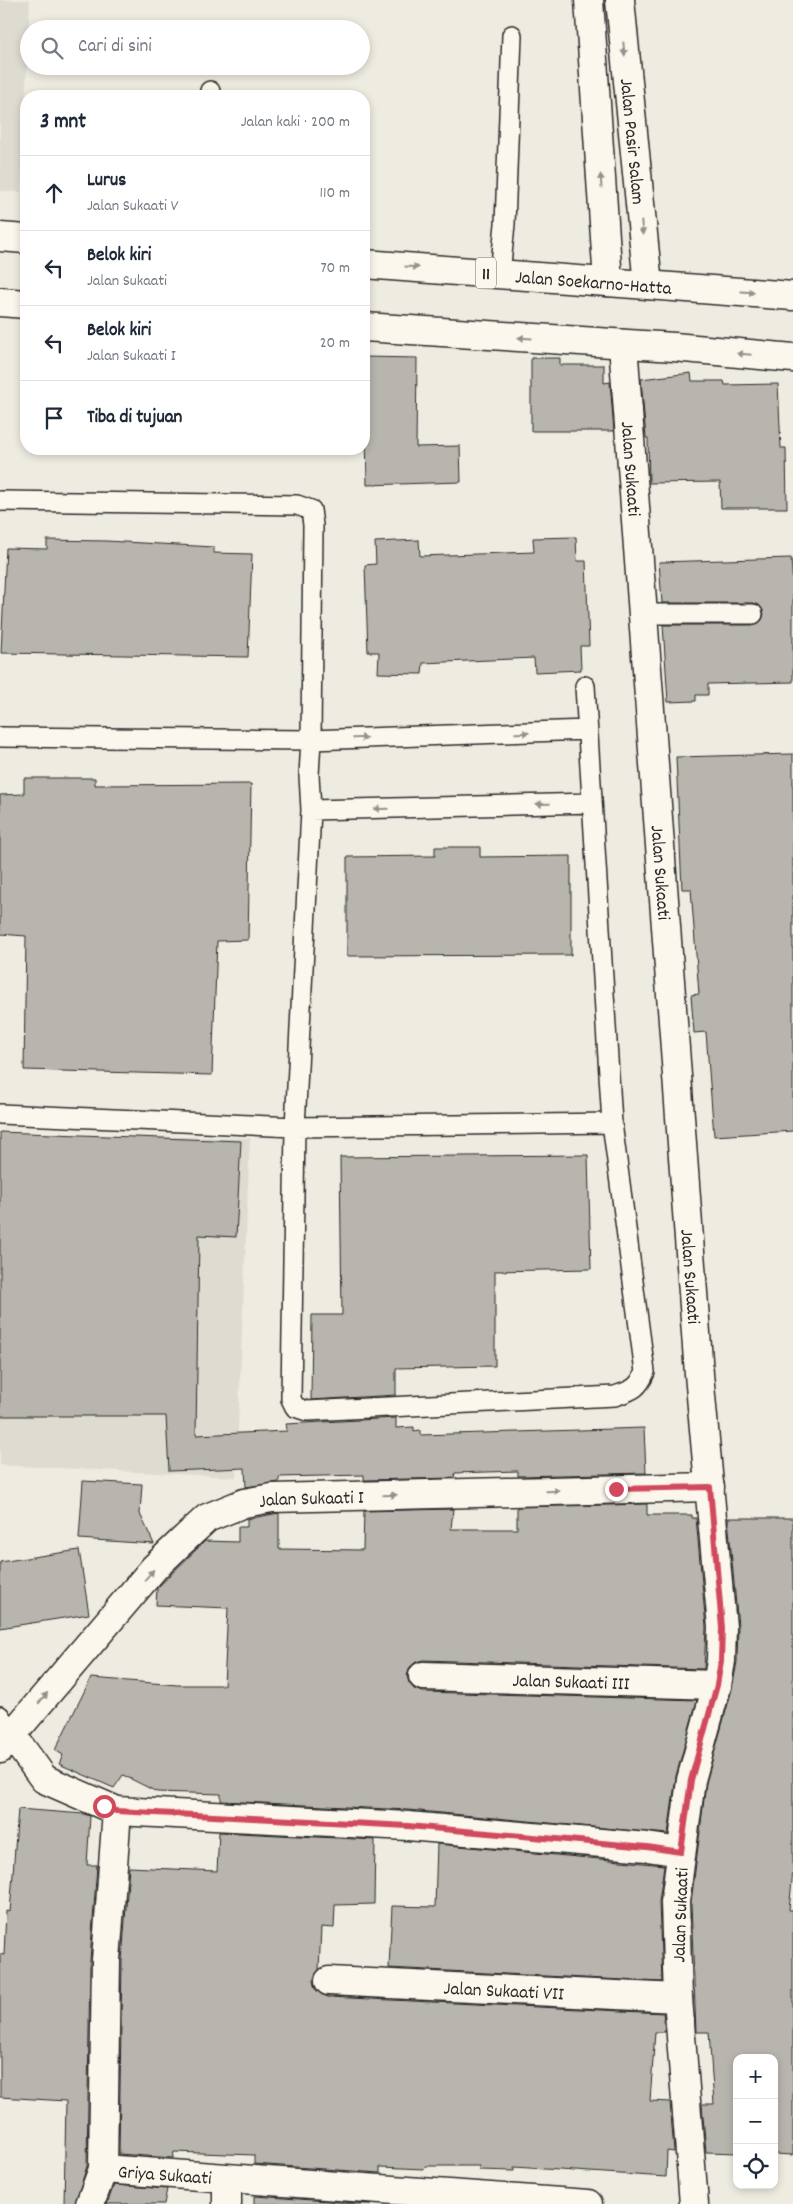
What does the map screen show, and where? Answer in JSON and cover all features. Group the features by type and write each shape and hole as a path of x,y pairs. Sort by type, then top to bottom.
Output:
{"main road":[{"name":"Jalan Pasir Salam","path":"589,0 608,282"},
{"name":"Jalan Pasir Salam","path":"620,0 648,285"},
{"path":"0,237 20,239"},
{"name":"Jalan Soekarno-Hatta","path":"370,264 793,296"},
{"path":"0,302 20,304"},
{"path":"370,327 674,347 793,358"},
{"name":"Jalan Sukaati","path":"623,344 699,1374 722,1628 721,1661 717,1685 691,1780 675,1902 678,1998 694,2204"},
{"name":"Jalan Sukaati I","path":"4,1733 161,1562 208,1518 244,1503 272,1498 710,1487"},
{"name":"Jalan Sukaati III","path":"423,1676 717,1685"},
{"path":"4,1733 44,1779 116,1811 408,1826 647,1847 681,1852"},
{"path":"90,2204 103,2169 106,1960 116,1811"},
{"name":"Jalan Sukaati VII","path":"329,1981 678,1998"},
{"name":"Griya Sukaati","path":"103,2169 227,2191 588,2204"}],"lane":[{"path":"500,274 505,224 512,35"},
{"path":"0,501 297,505 311,510 313,525 309,776 311,810 295,1127 291,1399 296,1407 308,1411 615,1396 640,1385 645,1372 644,1353 612,1123 585,686"},
{"path":"643,614 753,614"},
{"path":"0,737 311,740 587,730"},
{"path":"311,810 592,803"},
{"path":"0,1114 295,1127 612,1123"}],"shaded area":[{"path":"0,0 30,0 29,20 20,20 20,75 26,75 26,90 20,90 20,192 0,191"},
{"path":"0,1134 250,1138 236,1477 0,1465"}],"building":[{"path":"370,357 417,358 416,447 460,446 461,482 367,485 366,455 370,455"},
{"path":"531,358 560,358 560,365 604,365 604,383 610,382 614,431 531,431"},
{"path":"691,373 692,381 724,381 725,385 778,384 781,448 786,448 787,508 721,508 720,482 649,483 648,438 646,438 641,379"},
{"path":"576,537 577,561 586,561 589,646 580,646 581,670 535,672 534,658 423,663 422,674 378,673 379,652 368,652 365,565 376,564 375,542 419,540 420,556 534,552 533,538"},
{"path":"47,540 214,547 214,553 252,554 248,657 1,653 6,548 47,549"},
{"path":"791,558 793,588 793,682 708,684 708,695 696,695 696,701 668,702 663,625 753,625 762,620 764,614 759,605 753,603 662,603 659,562"},
{"path":"793,754 793,1131 714,1136 706,1032 694,1033 691,995 699,994 691,889 682,889 676,757"},
{"path":"24,778 95,778 95,785 251,784 248,940 217,941 212,1075 24,1070 26,936 0,934 0,795 24,794"},
{"path":"435,847 480,847 480,857 571,856 571,955 347,956 347,857 435,856"},
{"path":"0,1132 241,1141 236,1237 199,1235 196,1435 287,1431 286,1424 396,1418 396,1428 414,1427 414,1431 420,1430 420,1435 644,1428 646,1473 518,1476 518,1471 455,1473 454,1478 364,1480 364,1475 279,1477 279,1482 246,1487 245,1468 169,1471 166,1416 0,1416"},
{"path":"588,1155 591,1269 495,1271 495,1366 396,1368 396,1395 311,1400 312,1315 342,1315 340,1157"},
{"path":"83,1481 142,1484 140,1514 154,1544 79,1539"},
{"path":"647,1504 647,1515 692,1515 692,1518 696,1518 706,1627 704,1669 423,1660 416,1662 410,1667 407,1676 409,1683 414,1689 423,1692 697,1700 676,1776 668,1834 409,1810 221,1801 221,1794 157,1792 123,1775 114,1788 59,1764 63,1755 55,1750 91,1678 177,1685 224,1685 228,1608 156,1605 157,1588 205,1541 238,1542 238,1527 247,1527 247,1519 279,1513 279,1549 363,1550 364,1511 453,1509 451,1529 517,1529 517,1507"},
{"path":"728,1518 793,1518 793,1871 789,1910 793,1910 793,2155 778,2154 778,2054 733,2054 733,2153 706,2152 702,2104 714,2104 709,2032 696,2032 691,1903 706,1783 732,1689 737,1662 738,1626"},
{"path":"79,1550 89,1614 0,1628 0,1562"},
{"path":"18,1809 90,1816 87,1865 97,1865 90,1960 87,2166 75,2204 64,2204 66,2101 0,2097 0,1954 4,1955 6,1911 10,1912"},
{"path":"219,1832 375,1840 374,1904 335,1905 334,1928 321,1927 319,1970 313,1981 315,1989 328,1997 663,2013 665,2032 655,2032 650,2101 670,2102 674,2152 667,2151 666,2177 514,2167 514,2171 479,2170 479,2166 425,2166 424,2169 380,2167 380,2173 254,2164 254,2155 174,2152 173,2158 119,2154 122,1961 129,1867 217,1871"},
{"path":"437,1844 664,1865 659,1902 662,1982 389,1968 392,1906 435,1907"},
{"path":"114,2185 167,2189 164,2204 107,2204"},
{"path":"254,2196 371,2204 254,2204"}],"route":[{"path":"104,1806 116,1811 408,1826 647,1847 681,1852 691,1780 717,1685 721,1661 722,1628 710,1487 616,1489"}]}
